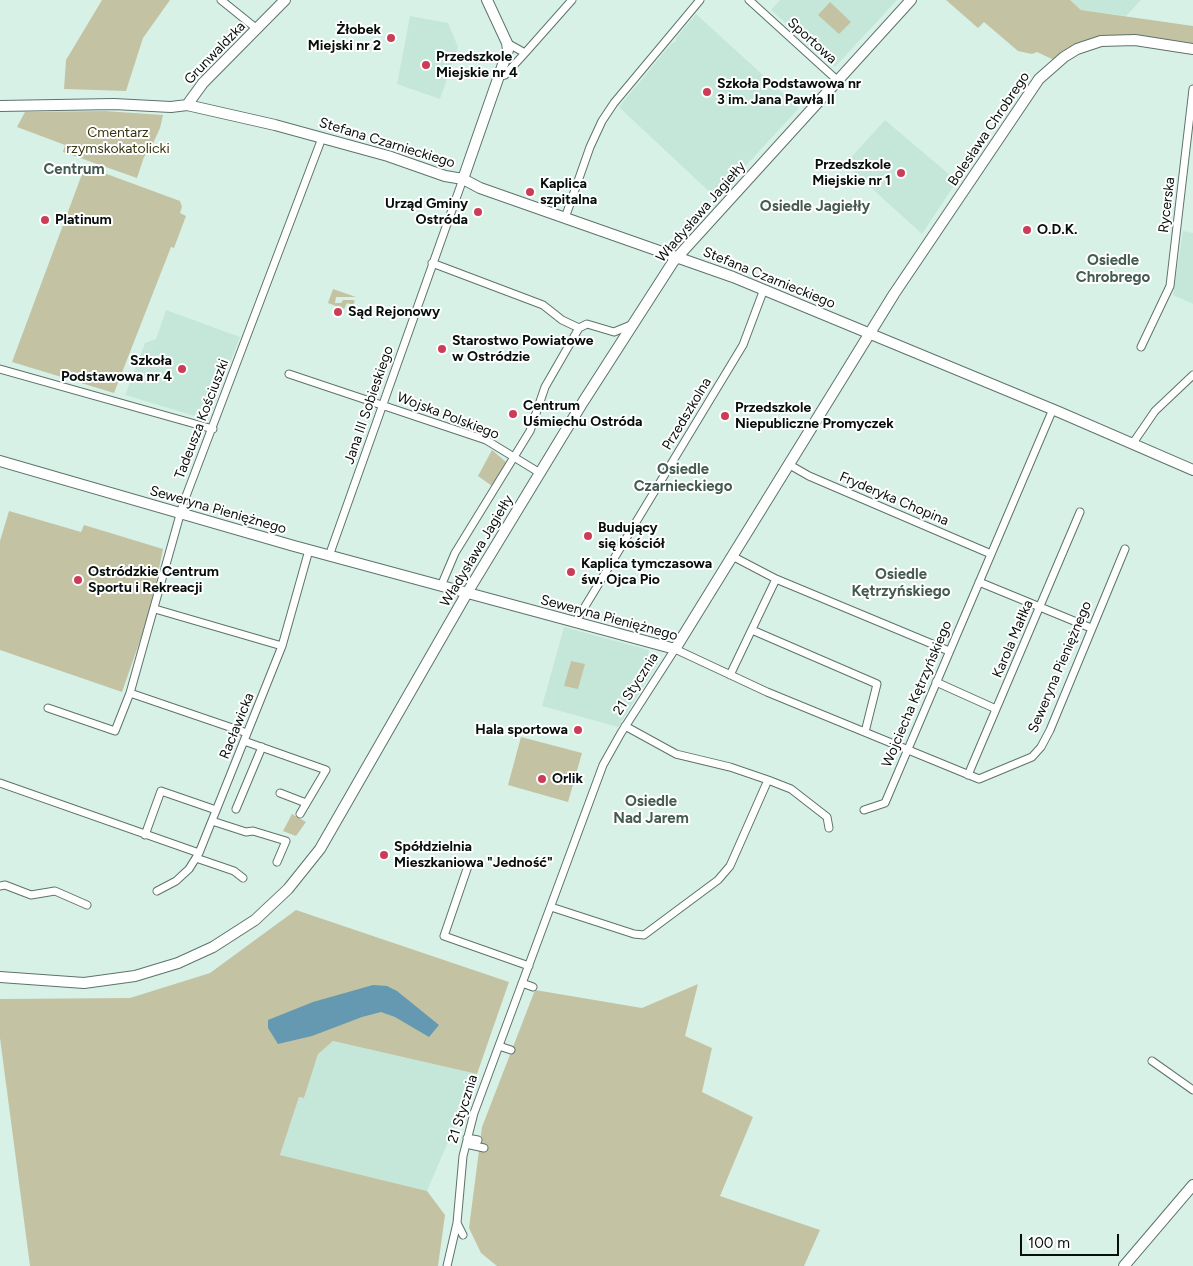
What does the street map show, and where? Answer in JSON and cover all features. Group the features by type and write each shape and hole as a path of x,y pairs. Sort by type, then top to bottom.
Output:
{"street":[{"path":"221,0 257,29"},
{"name":"Grunwaldzka","path":"187,105 198,88 285,0"},
{"path":"463,179 508,50 507,43 487,0"},
{"path":"500,76 505,75 572,0"},
{"path":"565,218 590,147 602,121 614,103 700,0"},
{"name":"Sportowa","path":"749,0 837,80"},
{"name":"Władysława Jagiełły","path":"0,977 84,983 136,976 178,963 214,947 256,920 312,862 467,593 540,473 677,257 910,0"},
{"name":"Bolesława Chrobrego","path":"870,334 904,279 1031,91 1050,68 1077,49 1101,41 1126,39 1193,48"},
{"path":"507,43 525,52"},
{"name":"Rycerska","path":"1141,348 1170,286 1193,90"},
{"name":"Stefana Czarnieckiego","path":"0,106 114,104 172,107 187,105 388,156 445,176 463,179 480,188 764,289 1053,409 1193,470"},
{"name":"Tadeusza Kościuszki","path":"48,708 115,731 130,693 180,514 322,138"},
{"name":"Jana III Sobieskiego","path":"329,556 463,179"},
{"path":"432,263 543,305 562,320 579,328"},
{"name":"Przedszkolna","path":"575,623 743,345 764,289"},
{"path":"441,586 456,553 513,456 530,431 545,387 579,328 587,324 614,332 635,322"},
{"name":"21 Stycznia","path":"447,1266 457,1223 467,1141 499,1046 598,777 626,726 870,334"},
{"path":"0,370 213,429"},
{"name":"Wojska Polskiego","path":"289,374 486,440 540,473"},
{"path":"1133,443 1155,411 1193,375"},
{"name":"Wojciecha Kętrzyńskiego","path":"864,810 885,803 1053,409"},
{"name":"Seweryna Pieniężnego","path":"0,462 329,556 675,649 730,675 979,779 1032,757 1041,747 1050,730 1125,549"},
{"name":"Fryderyka Chopina","path":"788,464 809,476 991,554"},
{"name":"Karola Małłka","path":"968,775 1080,512"},
{"name":"Racławicka","path":"157,891 176,881 197,856 282,646 309,550"},
{"path":"732,556 776,579 949,651"},
{"path":"730,675 776,579"},
{"path":"978,582 1091,628"},
{"path":"155,609 282,646"},
{"path":"752,630 877,684 865,732"},
{"path":"936,682 996,709"},
{"path":"130,693 247,733"},
{"path":"626,726 676,754 730,766 791,789 827,816 829,828"},
{"path":"244,741 326,770 300,814"},
{"path":"236,809 262,747"},
{"path":"551,907 634,934 644,935 718,880 730,866 768,780"},
{"path":"0,783 145,835 234,871 243,878"},
{"path":"145,835 161,791 216,810"},
{"path":"280,793 306,803"},
{"path":"212,821 246,832 253,831 286,841 277,862"},
{"path":"468,866 444,936 529,966"},
{"path":"0,886 5,885 31,895 55,891 87,905"},
{"path":"522,983 533,987"},
{"path":"499,1046 511,1050"},
{"path":"1152,1061 1193,1090"},
{"path":"467,1141 478,1140"},
{"path":"467,1141 484,1148"},
{"path":"1124,1266 1193,1185"},
{"path":"457,1223 463,1235"}],"shaded area":[{"path":"780,0 897,0 835,67 771,10"},
{"path":"1070,0 1141,0 1126,16 1081,10"},
{"name":"Szkoła Podstawowa nr 3 im. Jana Pawła II","path":"696,14 799,108 716,198 619,107 670,45 676,41 676,38"},
{"name":"Przedszkole Miejskie nr 4","path":"410,16 448,23 458,47 440,99 397,84"},
{"name":"Przedszkole Miejskie nr 1","path":"885,120 957,181 922,234 845,164"},
{"path":"1183,231 1193,233 1193,304 1173,295"},
{"name":"Szkoła Podstawowa nr 4","path":"166,310 240,337 208,420 125,395 145,343 156,339"},
{"path":"564,627 649,650 648,656 658,663 618,727 542,706"},
{"path":"333,1041 477,1074 427,1191 280,1155 299,1097 304,1098 318,1053"}],"green space":[{"path":"102,0 170,0 143,38 126,91 64,89 66,60"},
{"path":"946,0 1070,0 1081,10 1193,26 1193,46 1128,37 1054,60 1037,52 1032,54 1018,51 984,22 978,28"},
{"path":"830,2 851,22 839,34 818,15"},
{"name":"Cmentarz rzymskokatolicki","path":"105,111 163,115 160,128 151,148 144,157 137,178 63,152 65,145 17,127 25,112"},
{"path":"85,166 180,201 182,207 180,213 186,216 174,248 171,247 114,393 12,362"},
{"path":"333,289 356,297 336,297 335,303 341,303 343,300 353,300 355,301 353,305 347,303 344,309 328,303"},
{"path":"492,450 506,462 492,486 478,476"},
{"name":"Ostródzkie Centrum Sportu i Rekreacji","path":"9,511 81,532 84,525 163,549 150,612 122,692 0,650 0,541"},
{"path":"571,661 585,664 578,689 564,686"},
{"path":"521,737 582,753 568,802 508,785"},
{"path":"292,814 306,822 296,836 283,831"},
{"path":"296,910 509,982 477,1074 333,1041 318,1054 304,1098 299,1097 280,1155 427,1191 445,1215 438,1266 30,1266 0,1038 0,999 130,998 210,973"},
{"path":"698,984 685,1036 712,1048 702,1092 753,1117 720,1196 820,1230 804,1266 497,1266 481,1253 469,1228 482,1127 535,990 642,1008"}],"water":[{"path":"373,985 387,986 397,991 439,1025 429,1037 395,1017 381,1012 362,1017 312,1036 278,1044 268,1028 268,1020 313,1002"}],"place":[{"name":"Żłobek Miejski nr 2","path":"391,38"},
{"name":"Przedszkole Miejskie nr 4","path":"426,65"},
{"name":"Szkoła Podstawowa nr 3 im. Jana Pawła II","path":"707,92"},
{"name":"Przedszkole Miejskie nr 1","path":"901,173"},
{"name":"Kaplica szpitalna","path":"530,192"},
{"name":"Urząd Gminy Ostróda","path":"478,212"},
{"name":"Platinum","path":"45,220"},
{"name":"O.D.K.","path":"1027,230"},
{"name":"Sąd Rejonowy","path":"338,312"},
{"name":"Starostwo Powiatowe w Ostródzie","path":"442,349"},
{"name":"Szkoła Podstawowa nr 4","path":"182,369"},
{"name":"Centrum Uśmiechu Ostróda","path":"513,414"},
{"name":"Przedszkole Niepubliczne Promyczek","path":"725,416"},
{"name":"Budujący się kościół","path":"588,536"},
{"name":"Kaplica tymczasowa św. Ojca Pio","path":"571,572"},
{"name":"Ostródzkie Centrum Sportu i Rekreacji","path":"78,580"},
{"name":"Hala sportowa","path":"578,730"},
{"name":"Orlik","path":"542,779"},
{"name":"Spółdzielnia Mieszkaniowa \"Jedność\"","path":"384,855"}],"district":[{"name":"Centrum","path":"74,170"},
{"name":"Osiedle Jagiełły","path":"815,207"},
{"name":"Osiedle Chrobrego","path":"1113,270"},
{"name":"Osiedle Czarnieckiego","path":"683,478"},
{"name":"Osiedle Kętrzyńskiego","path":"901,584"},
{"name":"Osiedle Nad Jarem","path":"651,810"}]}
